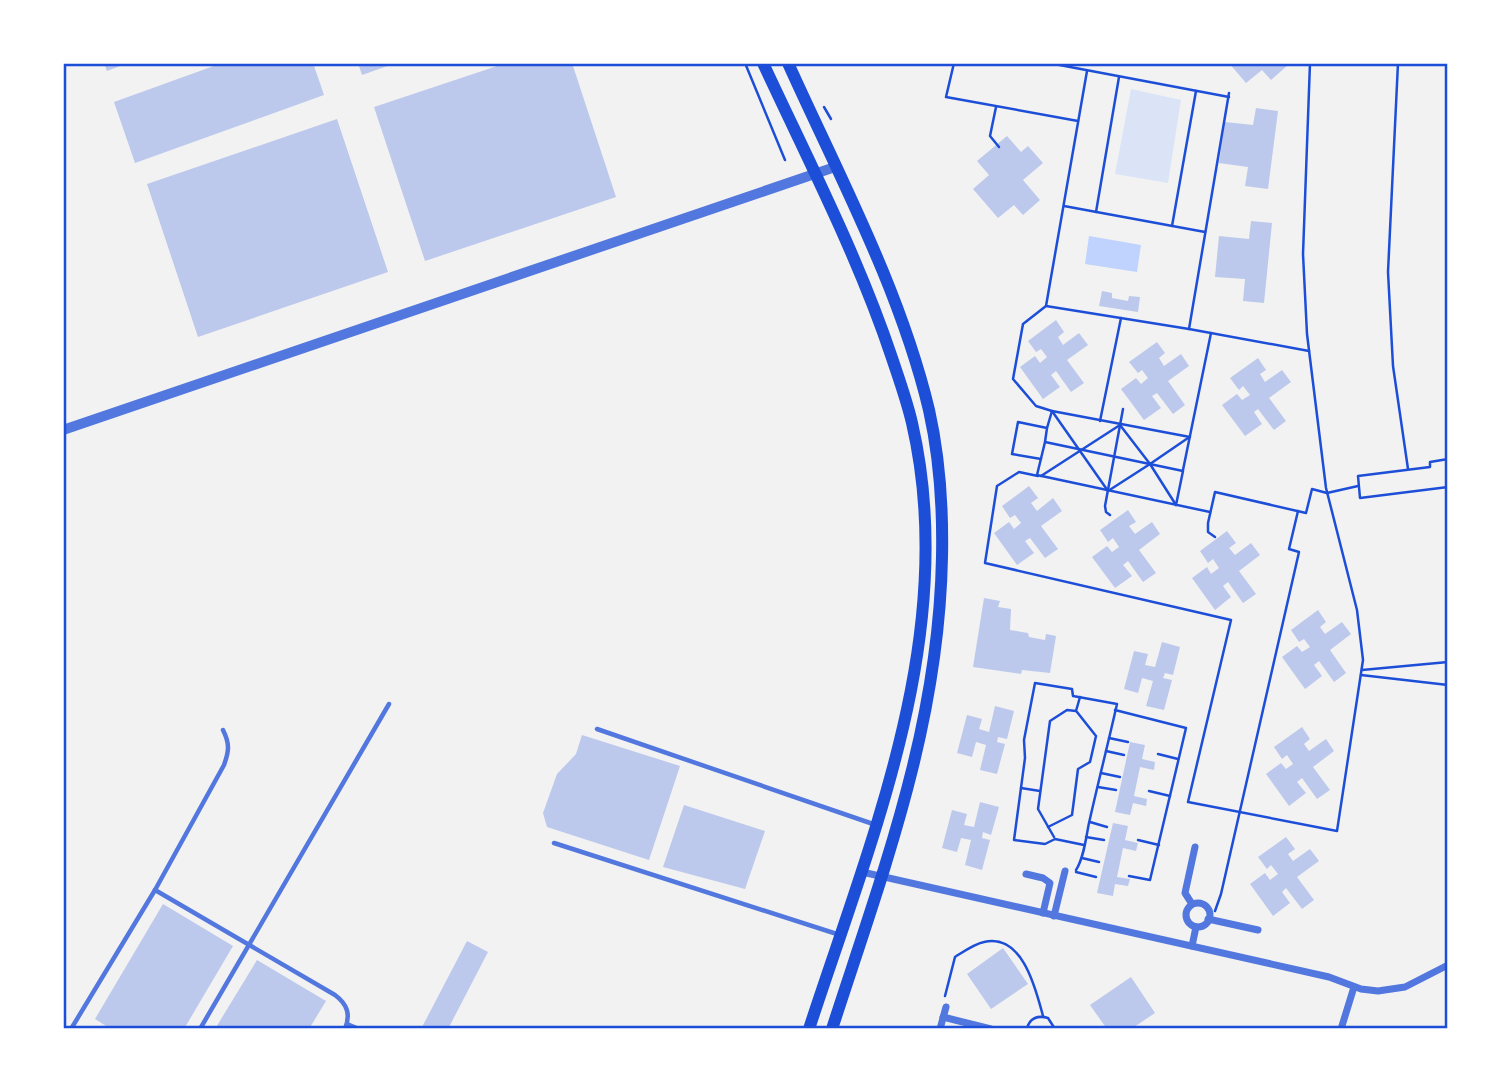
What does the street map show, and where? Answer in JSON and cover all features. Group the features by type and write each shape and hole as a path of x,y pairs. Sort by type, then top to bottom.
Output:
{"main road":[{"path":"763,63 865,284 882,328 912,422 920,469 925,529 922,614 908,703 877,825 809,1029"},
{"path":"788,63 888,285 915,358 929,410 941,489 942,586 926,713 883,877 832,1029"}],"street":[{"path":"63,430 835,167"},
{"path":"1192,904 1185,893 1195,847"},
{"path":"1055,916 1065,871"},
{"path":"862,872 1329,977 1354,987 1378,991 1405,987 1448,965"},
{"path":"1026,874 1043,877 1050,883 1043,913"},
{"path":"1192,904 1204,905 1209,917"},
{"path":"1192,904 1186,916 1189,923 1196,927 1203,925 1209,917"},
{"path":"1209,917 1258,930"},
{"path":"1192,946 1196,927"},
{"path":"1341,1029 1354,987"},
{"path":"940,1029 946,1007"},
{"path":"943,1017 992,1029"}],"lane":[{"path":"200,1029 389,704"},
{"path":"597,729 877,825"},
{"path":"71,1029 155,890 224,765 230,749 223,730"},
{"path":"554,843 841,935"},
{"path":"155,890 344,1002 348,1012 346,1026 359,1029"}],"path":[{"path":"745,63 785,160"},
{"path":"954,63 946,97 1078,121"},
{"path":"1049,63 1229,95 1189,329"},
{"path":"1210,512 1019,472 997,486 985,563 1231,620 1188,802 1337,831 1362,673 1362,638 1327,493 1309,351 1303,254 1310,63"},
{"path":"1398,63 1388,272 1393,366 1408,469"},
{"path":"1087,71 1046,306 1023,324 1013,379 1035,406 1189,437"},
{"path":"1096,212 1119,77"},
{"path":"1172,226 1196,91"},
{"path":"996,107 990,136 999,147"},
{"path":"1064,206 1206,232"},
{"path":"1046,306 1309,351"},
{"path":"1100,421 1121,318"},
{"path":"1176,505 1211,333"},
{"path":"1110,515 1105,506 1123,409"},
{"path":"1039,476 1052,411"},
{"path":"1052,411 1108,491"},
{"path":"1041,459 1012,454 1018,422 1047,428"},
{"path":"1039,476 1120,425"},
{"path":"1120,425 1150,464 1176,505"},
{"path":"1108,491 1189,437"},
{"path":"1045,442 1183,471"},
{"path":"1448,459 1430,461 1430,467 1358,476 1360,498 1448,487"},
{"path":"1215,537 1208,532 1215,492 1306,513 1312,489 1327,493 1358,486"},
{"path":"1209,917 1214,912 1221,894 1299,552 1289,549 1298,511"},
{"path":"1362,673 1448,662"},
{"path":"1362,673 1448,685"},
{"path":"1084,845 1055,839 1045,844 1014,840 1025,758 1024,740 1035,683 1072,689 1073,696 1117,704 1081,858 1074,872 1096,877"},
{"path":"1076,711 1080,697"},
{"path":"1048,827 1072,815 1078,769 1090,762 1096,736 1076,711 1067,710 1050,721 1038,809 1048,827 1055,839"},
{"path":"1115,710 1186,728 1150,880 1129,876"},
{"path":"1109,738 1128,742"},
{"path":"1106,751 1124,755"},
{"path":"1158,754 1178,759"},
{"path":"1101,773 1120,777"},
{"path":"1097,787 1116,790"},
{"path":"1021,788 1040,791"},
{"path":"1149,791 1170,796"},
{"path":"1089,822 1107,827"},
{"path":"1086,836 1104,840"},
{"path":"1138,840 1158,845"},
{"path":"1081,858 1099,862"},
{"path":"946,1007 944,992 954,957 985,942 1005,944 1023,960 1043,1016 1052,1021 1055,1029"},
{"path":"1027,1029 1031,1021 1043,1016"}],"shaded area":[{"path":"1131,89 1181,100 1168,183 1115,174"}],"water":[{"path":"1089,236 1141,245 1137,272 1085,264"}],"building":[{"path":"104,63 128,63 107,71"},
{"path":"222,63 313,63 324,95 135,163 114,102"},
{"path":"358,63 396,63 362,75"},
{"path":"506,63 572,63 616,197 425,261 374,107"},
{"path":"1229,63 1288,65 1271,80 1262,70 1246,83"},
{"path":"1256,108 1278,111 1268,189 1245,186 1248,167 1219,163 1225,122 1253,125"},
{"path":"337,119 388,272 198,337 147,184"},
{"path":"1007,136 1021,152 1028,146 1043,163 1023,180 1040,200 1023,215 1014,205 998,218 973,189 989,175 977,161"},
{"path":"1251,221 1272,223 1264,303 1243,301 1245,279 1215,277 1219,236 1249,239"},
{"path":"1102,291 1112,293 1112,298 1128,301 1129,296 1140,297 1138,312 1099,306"},
{"path":"1056,320 1064,332 1058,337 1063,345 1079,333 1088,345 1067,360 1084,383 1071,392 1056,371 1051,375 1060,387 1043,399 1020,367 1035,356 1040,363 1047,357 1041,349 1036,352 1028,341"},
{"path":"1157,342 1165,353 1159,358 1164,366 1181,354 1189,366 1168,381 1185,405 1173,414 1157,393 1152,396 1161,408 1144,420 1121,389 1136,378 1141,384 1148,378 1142,370 1138,373 1129,362"},
{"path":"1258,358 1266,370 1260,374 1265,382 1282,370 1291,382 1269,398 1286,421 1274,430 1258,409 1254,412 1262,424 1245,436 1222,405 1237,394 1242,400 1250,395 1243,386 1239,390 1230,378"},
{"path":"1029,486 1038,498 1031,503 1037,511 1053,498 1062,511 1041,526 1058,549 1045,558 1030,538 1025,541 1034,553 1017,565 994,533 1009,522 1014,529 1021,523 1015,515 1010,518 1002,506"},
{"path":"1128,510 1136,522 1129,526 1135,534 1152,522 1160,534 1139,550 1156,573 1143,582 1128,561 1123,565 1132,576 1115,588 1092,557 1107,546 1112,552 1119,547 1113,538 1108,542 1100,530"},
{"path":"1227,531 1236,543 1229,548 1235,555 1251,543 1260,555 1239,571 1256,594 1243,603 1228,582 1223,586 1231,597 1215,610 1192,578 1207,567 1211,574 1219,568 1213,559 1208,563 1200,551"},
{"path":"984,598 1000,601 998,607 1011,609 1010,630 1045,640 1046,634 1056,636 1050,673 1022,670 1021,674 973,667"},
{"path":"1318,610 1326,622 1320,627 1325,634 1342,622 1351,634 1330,650 1346,673 1334,682 1319,661 1314,665 1322,676 1305,689 1282,657 1297,646 1302,652 1310,647 1304,639 1299,642 1291,630"},
{"path":"1162,642 1180,647 1173,675 1165,673 1163,678 1172,680 1164,710 1146,706 1153,681 1142,678 1138,693 1124,689 1134,651 1148,654 1145,665 1155,667"},
{"path":"995,706 1014,711 1007,739 998,737 997,742 1005,744 997,774 980,770 986,745 976,742 972,757 957,753 967,715 982,719 979,729 989,732"},
{"path":"1302,727 1310,739 1304,744 1309,751 1326,739 1334,751 1313,767 1330,790 1317,799 1302,778 1297,782 1306,793 1289,806 1266,774 1281,763 1286,769 1293,764 1287,755 1282,759 1274,747"},
{"path":"582,735 680,766 649,860 547,827 543,813 557,774 576,754"},
{"path":"1130,742 1145,745 1142,759 1155,762 1154,770 1140,767 1134,796 1147,799 1146,806 1133,803 1130,815 1115,812"},
{"path":"980,802 999,807 991,835 983,832 982,838 990,840 982,870 965,865 971,840 961,838 957,852 942,848 952,810 967,814 964,825 974,827"},
{"path":"684,805 765,831 745,889 663,867"},
{"path":"1113,823 1128,826 1125,840 1138,843 1136,851 1123,848 1117,877 1130,879 1128,886 1115,884 1113,896 1097,893"},
{"path":"1286,837 1295,849 1288,854 1293,861 1310,849 1319,861 1297,877 1314,900 1302,909 1286,888 1282,892 1290,903 1273,916 1250,884 1265,873 1270,880 1278,874 1271,865 1267,869 1258,857"},
{"path":"163,904 233,946 184,1029 111,1029 95,1019"},
{"path":"467,941 488,952 448,1029 421,1029"},
{"path":"1003,948 1028,984 991,1009 967,974"},
{"path":"257,960 326,1001 309,1029 215,1029"},
{"path":"1131,977 1155,1013 1131,1029 1107,1029 1090,1005"}]}
